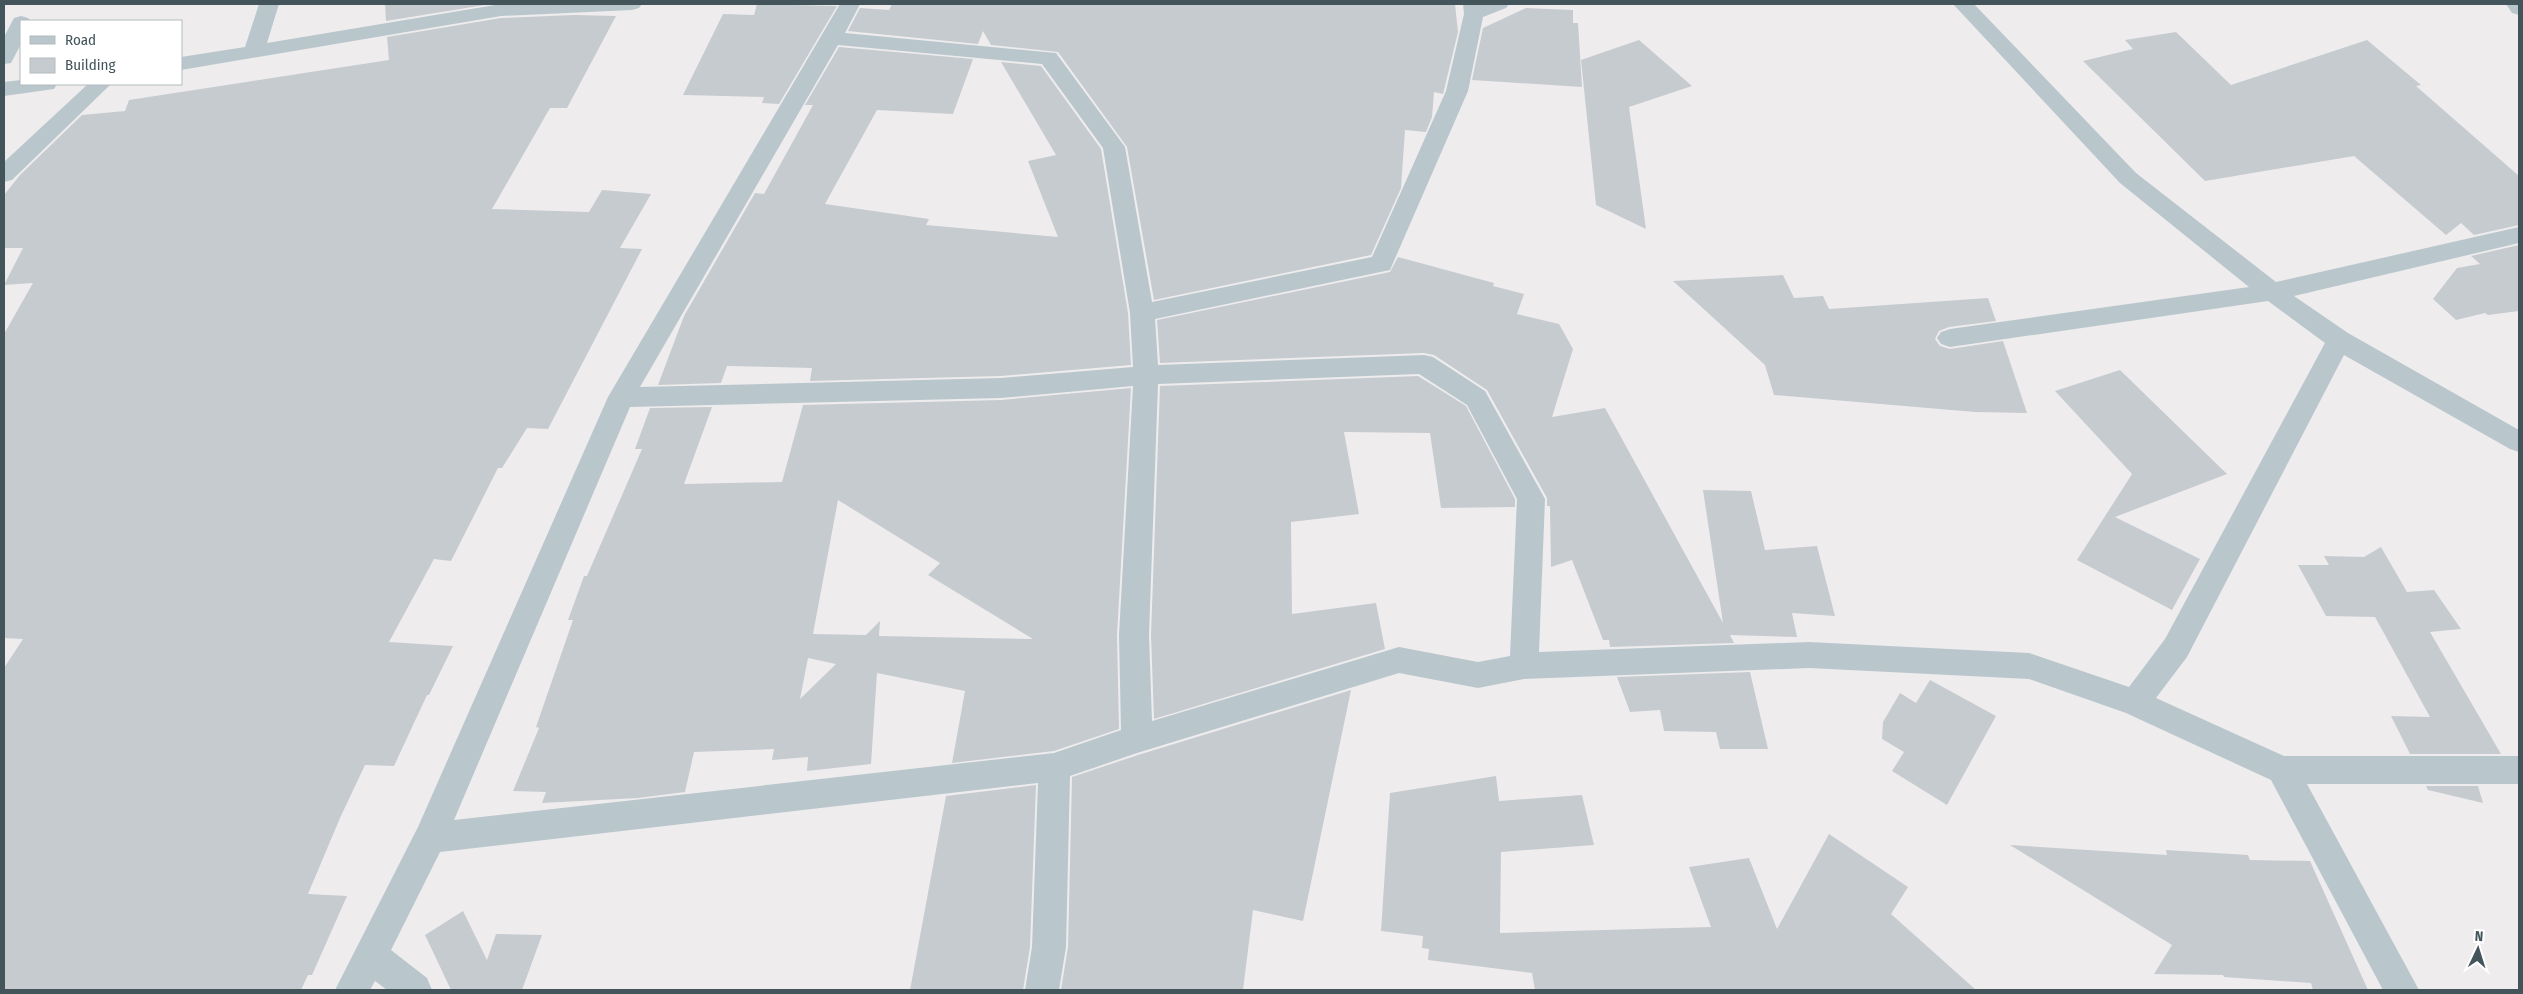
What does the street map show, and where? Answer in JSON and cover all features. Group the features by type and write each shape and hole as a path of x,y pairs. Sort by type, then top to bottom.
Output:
{"street":[{"path":"22,20 30,4"},
{"path":"253,53 269,4"},
{"path":"182,64 501,10 632,4"},
{"path":"352,990 430,838 602,447 620,397 832,38 850,4"},
{"path":"1142,313 1381,264 1457,91 1474,9 1499,4"},
{"path":"1963,4 2128,178 2272,292 2339,340 2519,442"},
{"path":"2516,4 2519,9"},
{"path":"4,58 20,24"},
{"path":"832,38 1049,58 1114,147 1142,313 1146,375 1134,635 1137,739"},
{"path":"4,89 38,85"},
{"path":"4,175 99,85"},
{"path":"1950,338 2272,292 2519,235"},
{"path":"2135,703 2176,648 2339,340"},
{"path":"620,397 1001,388 1146,375 1424,364 1476,398 1531,499 1524,666"},
{"path":"430,838 1054,767 1137,739 1399,660 1478,675 1524,666 1809,655 2029,666 2135,703 2282,770 2519,770"},
{"path":"1042,990 1049,947 1054,767"},
{"path":"2282,770 2402,990"},
{"path":"370,955 415,990"}],"building":[{"path":"385,4 491,4 386,21"},
{"path":"757,4 837,6 779,104 762,103 764,97 683,95 723,14 754,15"},
{"path":"892,4 1455,4 1458,32 1443,94 1434,92 1432,117 1426,132 1405,130 1401,188 1371,255 1154,300 1127,147 1058,52 991,45 983,31 978,44 848,31 860,8 889,10"},
{"path":"1526,8 1573,10 1573,23 1578,23 1582,87 1472,80 1483,28"},
{"path":"574,15 616,16 567,108 550,108 492,209 589,212 602,190 651,194 620,248 642,249 548,429 527,428 502,468 498,468 451,561 434,559 389,642 453,646 429,695 427,695 394,766 365,765 340,818 308,894 347,896 312,975 308,975 301,990 4,990 4,668 23,639 4,638 4,334 33,283 4,285 23,248 4,248 4,195 20,175 82,115 125,111 129,100 389,60 387,37 501,18"},
{"path":"2176,32 2231,85 2367,40 2421,85 2416,86 2519,176 2519,225 2474,235 2461,223 2446,235 2354,156 2205,181 2083,61 2133,49 2125,40"},
{"path":"1639,40 1692,86 1629,107 1646,229 1596,205 1581,60"},
{"path":"839,47 973,59 953,114 877,110 825,204 929,219 926,225 1058,237 1028,161 1056,155 1001,62 1041,66 1101,149 1128,313 1131,365 1001,376 810,381 812,368 727,366 721,383 658,385 684,316 755,193 764,194 813,105 805,105"},
{"path":"2519,245 2519,311 2488,315 2485,313 2456,320 2433,299 2457,268 2480,264 2471,256"},
{"path":"1398,257 1494,283 1493,286 1524,294 1517,314 1559,324 1573,349 1552,417 1605,408 1723,623 1703,490 1751,491 1765,550 1817,546 1835,616 1792,613 1797,637 1730,635 1734,643 1610,647 1609,640 1603,640 1572,560 1551,567 1550,506 1547,506 1547,498 1487,390 1434,355 1424,353 1160,363 1157,320 1390,272"},
{"path":"1783,275 1794,298 1823,296 1829,309 1988,298 1996,321 1949,327 1939,331 1935,339 1940,346 1950,349 2003,341 2027,413 1975,412 1774,395 1765,365 1673,281"},
{"path":"2120,370 2227,474 2115,517 2200,559 2172,610 2077,560 2132,474 2055,391"},
{"path":"1418,376 1466,406 1515,499 1515,507 1441,508 1430,433 1344,432 1359,514 1291,522 1292,614 1376,603 1385,649 1154,719 1151,635 1160,386"},
{"path":"1131,388 1117,635 1119,729 1054,751 952,763 965,691 877,673 871,764 807,771 808,757 772,760 774,749 694,752 685,792 638,798 542,803 546,792 513,791 539,728 536,727 573,620 568,620 584,576 587,576 642,449 635,449 650,408 712,407 684,484 782,482 803,405 1001,400","holes":["838,500 940,563 928,575 1033,639 879,636 880,621 866,635 813,634","808,658 836,664 800,699"]},
{"path":"2381,547 2407,592 2434,590 2461,629 2430,632 2501,754 2410,754 2391,716 2430,717 2375,617 2326,616 2298,565 2329,565 2324,556 2364,557"},
{"path":"1750,672 1768,749 1720,749 1716,732 1664,731 1660,710 1630,712 1617,677"},
{"path":"1930,680 1996,716 1947,805 1892,771 1904,752 1882,739 1883,722 1900,693 1916,703"},
{"path":"1351,690 1303,921 1253,910 1243,990 1061,990 1068,947 1072,777"},
{"path":"1496,776 1499,801 1582,795 1594,845 1501,852 1500,933 1711,927 1689,867 1749,858 1777,929 1829,834 1908,887 1891,914 1976,990 1535,990 1532,973 1428,960 1429,949 1422,948 1423,936 1381,931 1390,793"},
{"path":"1036,785 1030,947 1023,990 910,990 946,796"},
{"path":"2426,786 2478,786 2483,803 2428,790"},
{"path":"2010,845 2167,855 2166,850 2248,855 2250,860 2310,861 2368,990 2313,990 2311,983 2224,977 2223,975 2154,974 2172,945"},
{"path":"463,911 487,960 496,934 542,935 522,990 451,990 425,935"}]}
